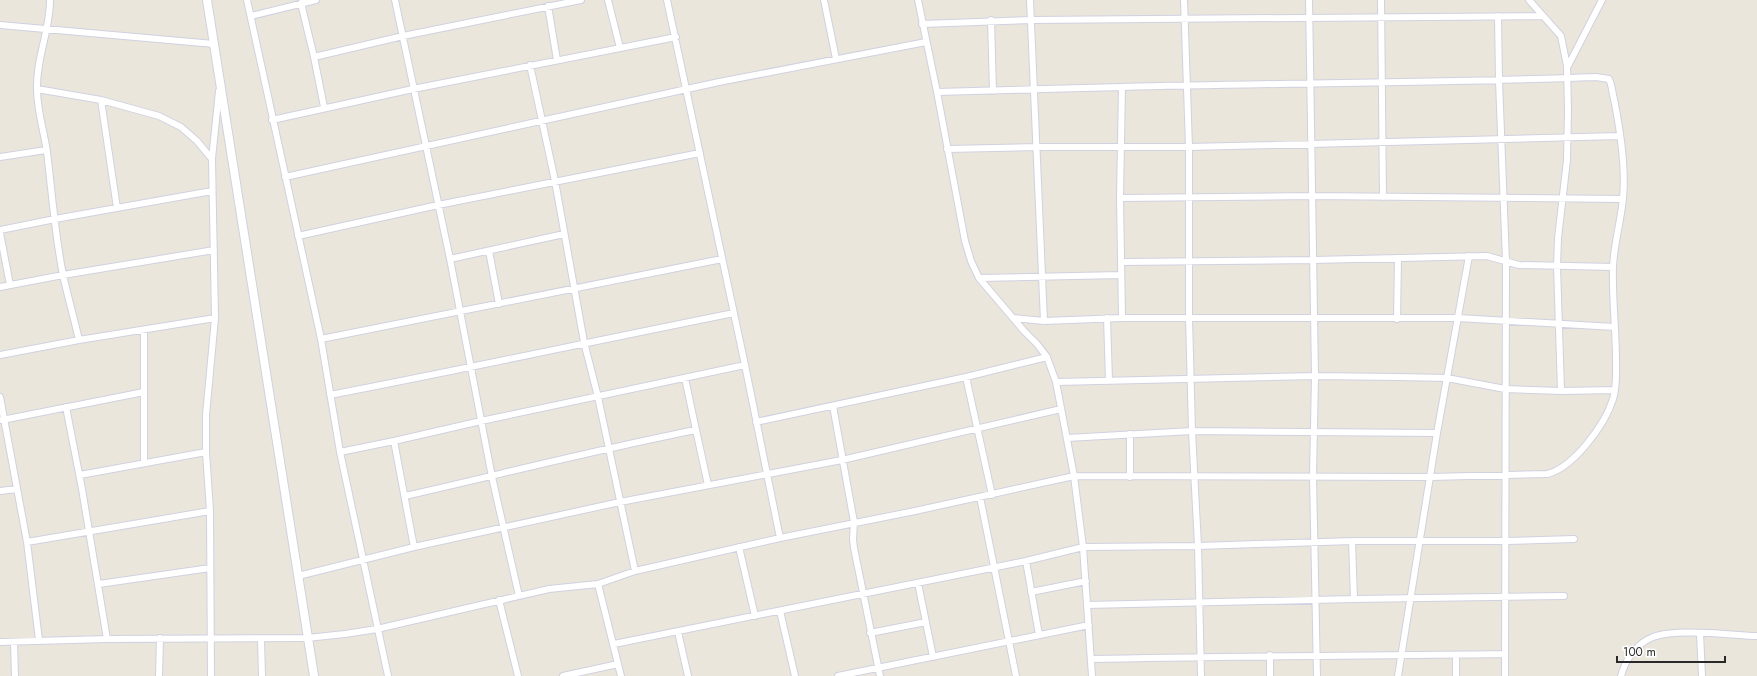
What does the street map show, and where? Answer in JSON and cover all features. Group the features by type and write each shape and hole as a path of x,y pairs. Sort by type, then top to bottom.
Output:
{"main road":[{"path":"207,0 314,676"}],"street":[{"path":"50,0 48,30 42,46 38,66 37,89 39,116 46,150 63,275 79,340"},
{"path":"247,0 321,339 340,452 388,676"},
{"path":"251,16 316,0"},
{"path":"395,0 450,259 492,477 519,596"},
{"path":"314,57 403,36 581,0"},
{"path":"608,0 620,48"},
{"path":"667,0 745,365 780,538"},
{"path":"824,0 836,59"},
{"path":"918,0 938,92 947,149 965,241 971,261 979,278 1030,336 1046,357 1056,382 1074,476 1083,548 1092,676"},
{"path":"1030,0 1044,321"},
{"path":"1184,0 1190,198 1189,318 1192,431 1198,546 1201,676"},
{"path":"1309,0 1315,376 1313,476 1317,676"},
{"path":"1381,0 1383,197"},
{"path":"1529,0 1561,36 1567,66 1568,136 1558,238 1557,266 1562,391"},
{"path":"1567,66 1602,0"},
{"path":"301,3 324,107"},
{"path":"548,6 557,60"},
{"path":"1498,16 1498,81 1502,139 1506,261 1505,676"},
{"path":"922,24 991,20 1542,16"},
{"path":"991,20 993,91"},
{"path":"0,24 48,30 214,44"},
{"path":"272,120 324,107 676,37"},
{"path":"285,177 686,90 926,42"},
{"path":"530,65 555,181 573,288 584,342 598,397 635,570"},
{"path":"0,642 160,638 307,638 377,629 499,600 549,590 598,584 635,570 854,522 992,495 1074,476 1130,477 1194,475 1431,477 1547,474 1561,468 1594,437 1608,412 1615,390 1613,267 1615,238 1623,199 1624,172 1609,79 1596,77 1498,81 1382,83 1311,82 938,92"},
{"path":"211,676 212,639 210,511 206,452 206,415 215,318 212,159 220,84"},
{"path":"1122,87 1120,198 1122,318"},
{"path":"37,89 101,100 147,112 170,121 181,127 197,141 212,159"},
{"path":"101,100 117,208"},
{"path":"947,149 1121,146 1189,147 1568,136 1619,136"},
{"path":"0,157 46,150"},
{"path":"298,236 438,204 700,153"},
{"path":"10,285 0,232 55,219 212,191"},
{"path":"1120,198 1312,196 1623,199"},
{"path":"450,259 564,234"},
{"path":"0,286 214,250"},
{"path":"489,251 499,304"},
{"path":"1398,676 1437,432 1469,256"},
{"path":"1121,262 1490,256 1519,265 1613,267"},
{"path":"1397,319 1398,258"},
{"path":"321,339 722,259"},
{"path":"979,278 1121,275"},
{"path":"330,395 471,368 584,342 734,314"},
{"path":"0,355 79,340 215,318"},
{"path":"1013,318 1044,321 1108,318 1458,318 1615,327"},
{"path":"1108,318 1109,380"},
{"path":"144,330 144,463"},
{"path":"756,422 966,378 1046,357"},
{"path":"340,452 745,365"},
{"path":"1056,382 1315,376 1447,378 1505,389 1562,391 1615,390"},
{"path":"685,378 708,485"},
{"path":"966,378 979,430 992,495"},
{"path":"2,420 144,392"},
{"path":"0,397 2,420 27,542 39,640"},
{"path":"833,406 854,522 853,539 870,633 880,676"},
{"path":"66,407 80,475 107,639"},
{"path":"298,576 363,559 504,527 620,502 842,460 979,430 1061,410"},
{"path":"405,496 492,477 609,447 696,430"},
{"path":"1067,438 1192,431 1437,432"},
{"path":"1130,434 1130,477"},
{"path":"394,441 414,547"},
{"path":"80,475 206,452"},
{"path":"0,491 17,489"},
{"path":"980,497 1016,676"},
{"path":"27,542 89,530 210,511"},
{"path":"614,644 1026,561 1083,548 1198,546 1314,541 1506,541 1574,539"},
{"path":"1352,541 1354,599"},
{"path":"739,547 755,616"},
{"path":"1026,561 1039,635"},
{"path":"99,584 210,568"},
{"path":"1031,592 1086,581"},
{"path":"918,583 933,657"},
{"path":"598,584 621,676"},
{"path":"1087,605 1564,596"},
{"path":"499,600 518,676"},
{"path":"780,611 795,676"},
{"path":"870,633 926,622"},
{"path":"838,676 1089,625"},
{"path":"678,632 688,676"},
{"path":"1621,676 1631,654 1642,642 1652,637 1668,633 1757,636"},
{"path":"1700,633 1702,676"},
{"path":"159,676 160,638"},
{"path":"261,639 262,676"},
{"path":"14,642 15,676"},
{"path":"1091,659 1270,655 1401,656 1505,654"},
{"path":"1270,655 1270,676"},
{"path":"1456,655 1456,676"},
{"path":"563,676 618,664"}]}
